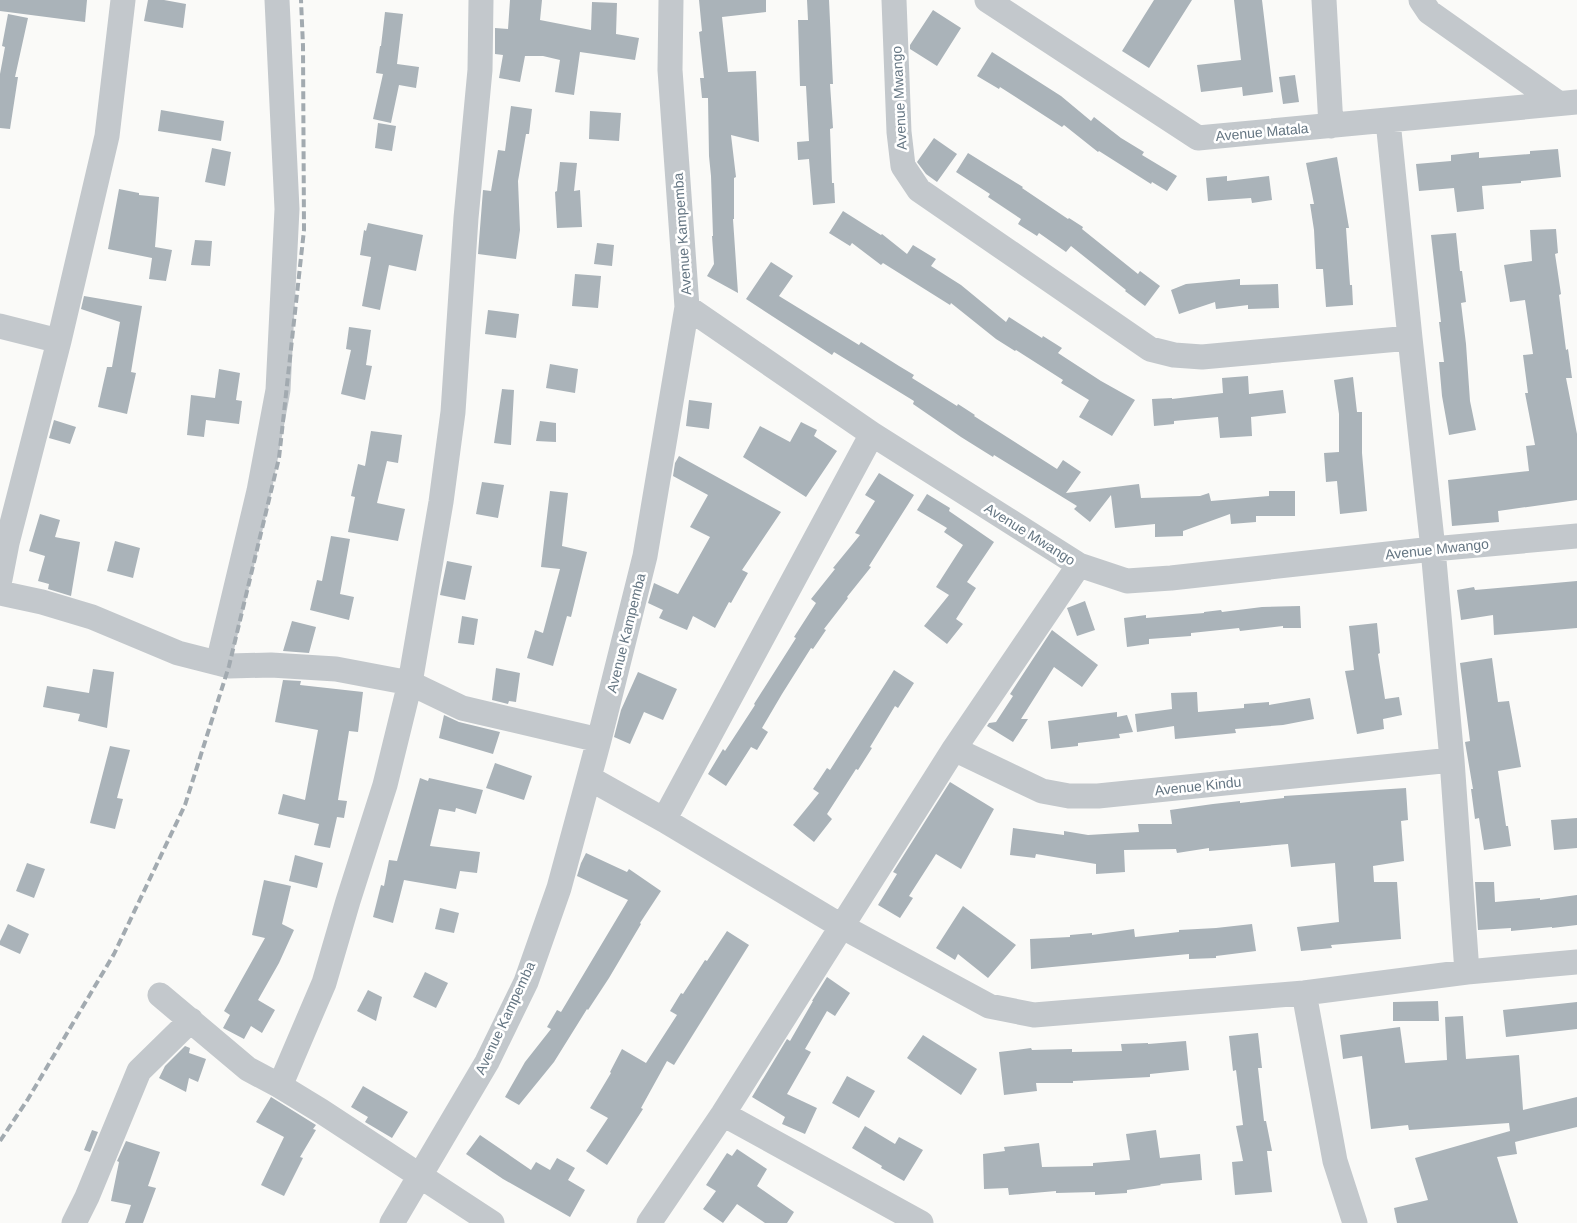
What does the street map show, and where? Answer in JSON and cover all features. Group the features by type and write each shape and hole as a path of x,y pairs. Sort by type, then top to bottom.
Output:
{"street":[{"path":"0,579 6,543 59,341 107,136 123,0"},
{"path":"218,662 259,491 278,390 287,209 276,0"},
{"path":"280,1086 324,983 385,784 410,683 441,502 452,412 466,218 480,70 481,0"},
{"name":"Avenue Kampemba","path":"392,1223 487,1062 526,982 559,888 599,740 645,556 687,308 670,70 671,0"},
{"name":"Avenue Mwango","path":"894,0 899,132 903,166 919,190 1150,348 1174,356 1202,357 1410,338"},
{"name":"Avenue Matala","path":"987,0 1198,138 1567,103"},
{"path":"1324,0 1331,126"},
{"path":"1421,0 1429,12 1567,103"},
{"path":"1388,121 1433,548 1452,760 1467,972"},
{"name":"Avenue Mwango","path":"687,308 872,434 1079,565 1127,580 1171,578 1433,548 1577,536"},
{"path":"0,326 59,341"},
{"path":"664,820 872,434"},
{"path":"649,1223 723,1114 954,749 1079,565"},
{"path":"0,593 42,602 92,617 178,652 229,666 271,664 336,669 410,683 462,708 599,740"},
{"name":"Avenue Kindu","path":"954,749 1042,791 1069,796 1098,796 1452,760"},
{"path":"589,778 664,820 841,926 989,1006 1034,1015 1304,993 1467,972 1577,962"},
{"path":"1304,993 1348,1223"},
{"path":"160,995 248,1069 321,1111 492,1223"},
{"path":"74,1223 87,1197 139,1071 191,1020"},
{"path":"723,1114 921,1223"}],"building":[{"path":"0,0 87,0 85,22 0,11"},
{"path":"148,0 164,0 186,4 183,28 144,21"},
{"path":"510,0 542,0 540,20 591,30 592,2 617,3 616,34 639,38 635,60 580,52 574,95 555,92 560,60 543,56 525,56 520,82 499,78 503,55 495,54 495,28 508,29"},
{"path":"699,0 766,0 766,12 722,17 728,72 756,71 759,142 731,135 736,177 734,178 733,219 738,293 707,276 714,264 708,98 702,98 700,78 704,78 699,32 702,31"},
{"path":"807,0 829,0 833,84 830,84 833,128 830,129 832,183 834,183 835,203 813,205 809,159 798,160 797,142 809,141 806,86 800,86 798,20 808,20"},
{"path":"1154,0 1192,0 1149,68 1122,51"},
{"path":"1234,0 1262,0 1273,92 1243,96 1242,87 1201,92 1197,65 1241,60"},
{"path":"933,10 961,28 937,66 910,49 910,45"},
{"path":"385,12 403,14 397,64 419,67 416,88 399,85 391,123 373,119 383,74 376,73"},
{"path":"8,14 28,18 15,77 18,77 10,129 0,128 0,74 5,47 2,46"},
{"path":"992,52 1061,96 1091,121 1094,117 1121,138 1144,152 1142,155 1177,176 1167,191 1152,182 1151,184 1098,152 1064,125 1062,127 1000,87 999,89 977,76"},
{"path":"1295,75 1299,102 1283,104 1279,77"},
{"path":"511,106 532,109 529,134 526,134 518,181 520,230 516,259 478,254 483,190 491,191 498,150 505,151"},
{"path":"161,110 224,121 221,141 158,131"},
{"path":"590,111 621,113 619,141 589,139"},
{"path":"378,123 396,126 392,151 375,148"},
{"path":"934,138 957,154 937,182 926,174 917,162"},
{"path":"212,148 231,152 225,186 205,182"},
{"path":"1558,149 1561,177 1482,186 1484,209 1457,212 1454,188 1419,191 1416,164 1451,161 1451,155 1479,152 1479,158 1530,154 1530,151"},
{"path":"968,153 1083,227 1082,229 1138,274 1140,271 1160,286 1145,306 1071,246 1066,252 1039,233 1037,236 1018,224 1021,219 988,197 990,194 956,172"},
{"path":"1337,157 1349,228 1346,228 1353,305 1326,307 1323,269 1316,269 1314,230 1310,204 1314,204 1306,163"},
{"path":"560,162 577,163 574,191 580,190 582,227 557,228 555,192 557,191"},
{"path":"1227,176 1227,181 1269,176 1272,200 1252,203 1251,198 1208,201 1206,178"},
{"path":"119,189 139,193 139,195 159,197 155,247 172,250 166,281 149,279 152,258 108,249"},
{"path":"843,211 882,234 907,254 913,245 936,259 931,266 961,285 1006,322 1009,317 1042,338 1043,336 1062,348 1058,353 1135,400 1112,436 1079,417 1089,400 1061,383 1063,380 996,339 951,303 950,305 883,263 881,265 852,243 850,246 829,233"},
{"path":"368,223 423,235 416,271 389,265 380,310 362,306 371,257 360,255 364,230 366,231"},
{"path":"1556,229 1558,253 1555,254 1561,294 1559,295 1566,350 1568,349 1572,378 1566,378 1577,434 1577,500 1498,511 1499,522 1452,526 1448,480 1529,471 1526,446 1535,445 1525,393 1528,393 1523,355 1533,354 1525,300 1510,302 1504,265 1532,261 1530,230"},
{"path":"1456,233 1466,302 1461,303 1470,401 1476,430 1449,435 1442,396 1439,362 1444,362 1431,235"},
{"path":"195,240 212,241 210,266 191,265"},
{"path":"597,243 614,245 612,266 594,264"},
{"path":"771,262 793,276 779,296 859,345 861,342 914,375 912,378 957,406 958,404 1057,469 1063,460 1081,472 1066,493 1139,484 1141,498 1200,496 1209,493 1211,501 1269,496 1269,491 1295,491 1295,516 1256,516 1256,522 1231,524 1230,514 1183,531 1183,536 1155,537 1155,524 1115,528 1111,495 1090,522 1074,509 1077,506 961,437 913,404 914,401 834,352 832,355 746,299"},
{"path":"575,274 601,276 598,308 572,306"},
{"path":"1240,279 1240,285 1278,284 1279,308 1248,309 1248,305 1216,309 1215,302 1179,314 1171,290 1186,284"},
{"path":"84,296 142,306 131,372 136,373 127,414 98,407 107,367 112,367 120,322 81,309"},
{"path":"488,310 519,314 516,338 485,334"},
{"path":"349,327 371,330 366,365 372,366 365,400 341,394 351,350 346,349"},
{"path":"550,364 578,369 575,393 546,388"},
{"path":"219,369 240,373 236,400 242,401 239,424 206,420 204,437 187,435 191,395 215,398"},
{"path":"1248,376 1249,394 1283,390 1286,413 1251,417 1252,436 1220,438 1218,417 1174,421 1174,424 1154,426 1152,399 1172,399 1223,393 1222,378"},
{"path":"1353,377 1357,412 1362,412 1362,453 1367,511 1340,514 1337,481 1326,482 1324,453 1339,452 1339,414 1334,380"},
{"path":"502,389 514,390 511,445 494,443"},
{"path":"689,400 712,403 709,429 686,426"},
{"path":"54,420 76,427 70,444 49,438"},
{"path":"540,421 556,423 556,442 536,441"},
{"path":"801,422 817,430 814,436 837,451 806,497 743,457 760,426 790,442"},
{"path":"371,431 402,435 398,463 387,461 377,503 405,509 398,541 348,532 355,497 351,496 358,464 365,466"},
{"path":"679,456 781,512 742,570 748,573 715,628 693,616 687,630 659,618 663,610 648,603 654,583 678,594 710,537 690,527 708,495 673,476 675,463"},
{"path":"879,473 914,495 869,566 871,567 824,629 826,630 813,649 811,648 782,694 762,728 768,732 757,750 751,747 726,786 708,774 723,749 725,751 755,705 796,638 794,637 816,603 811,599 860,535 855,533 875,501 865,495"},
{"path":"482,482 504,485 498,518 476,514"},
{"path":"550,491 568,493 562,546 587,552 571,617 567,616 553,666 527,658 535,630 543,633 560,569 541,567"},
{"path":"927,494 950,508 949,511 994,542 967,582 976,588 956,619 963,624 947,644 924,626 949,595 936,587 963,545 944,532 947,528 917,510"},
{"path":"40,514 60,520 55,537 80,542 71,596 48,589 49,584 38,581 45,556 29,551"},
{"path":"331,536 350,539 340,594 354,597 349,620 310,610 317,580 322,581"},
{"path":"115,541 140,548 133,578 107,571"},
{"path":"447,561 472,566 465,600 440,595"},
{"path":"1577,581 1577,628 1494,635 1493,615 1461,620 1457,590 1474,587 1475,590"},
{"path":"1085,601 1095,630 1077,636 1067,608"},
{"path":"1300,606 1301,628 1283,628 1283,626 1240,631 1239,628 1191,633 1191,636 1149,639 1149,644 1127,647 1124,618 1146,615 1146,618 1221,610 1222,612 1262,607"},
{"path":"462,616 478,619 474,645 458,643"},
{"path":"292,621 316,627 309,653 283,651"},
{"path":"1377,623 1380,653 1378,654 1385,699 1399,697 1402,715 1383,719 1384,729 1357,734 1345,671 1354,670 1349,626"},
{"path":"1052,630 1098,665 1082,687 1054,667 1021,719 1028,719 1013,742 987,726 989,723 996,722 1013,696 1010,694"},
{"path":"1492,658 1498,702 1509,701 1521,767 1498,771 1506,826 1508,826 1511,846 1484,850 1479,818 1475,819 1471,789 1473,789 1465,742 1470,741 1460,663"},
{"path":"496,668 520,673 516,702 509,701 508,704 492,700"},
{"path":"93,669 114,672 107,728 78,721 80,714 43,707 47,686 89,693"},
{"path":"894,670 914,683 898,708 895,706 870,747 872,748 827,814 832,819 814,842 793,825 819,793 813,789 827,768 830,770"},
{"path":"638,672 677,689 663,720 644,712 630,744 614,737 621,710"},
{"path":"283,680 301,681 300,685 363,692 358,732 349,731 338,800 347,801 344,818 337,817 330,848 314,845 319,824 278,814 283,794 305,800 318,730 275,722"},
{"path":"1197,692 1198,712 1244,708 1244,704 1269,702 1269,705 1310,698 1314,719 1283,725 1235,729 1236,733 1175,739 1174,726 1137,732 1135,714 1172,709 1171,693"},
{"path":"1117,712 1117,717 1127,715 1133,732 1119,734 1120,738 1078,743 1078,746 1051,749 1048,721"},
{"path":"444,715 459,722 500,732 493,754 439,738"},
{"path":"110,746 130,750 117,798 123,799 115,829 90,823"},
{"path":"495,763 532,776 524,800 486,788"},
{"path":"420,778 428,781 429,778 483,790 476,814 456,808 455,812 439,809 430,846 480,852 477,873 460,871 456,889 404,880 393,923 373,917 381,885 384,886 389,860 397,861"},
{"path":"950,782 994,809 961,869 936,854 909,896 913,898 900,918 878,905 897,874 893,872"},
{"path":"1406,788 1408,820 1401,821 1404,861 1373,866 1374,882 1397,882 1401,939 1331,945 1332,948 1301,951 1297,927 1339,922 1335,863 1291,867 1288,844 1209,851 1209,848 1177,853 1176,849 1124,850 1125,872 1096,874 1096,864 1036,854 1035,858 1010,855 1013,828 1064,835 1064,831 1088,835 1139,832 1138,824 1172,824 1170,810 1240,801 1240,803 1284,798 1284,796"},
{"path":"1577,818 1577,848 1554,850 1551,820"},
{"path":"586,853 627,872 629,869 661,891 640,923 609,978 554,1062 519,1105 505,1097 525,1062 551,1029 547,1027 557,1010 561,1012 628,900 577,876"},
{"path":"295,855 323,863 317,888 289,881"},
{"path":"27,863 45,869 34,898 16,891"},
{"path":"264,880 291,886 282,924 294,930 279,963 258,1000 275,1010 262,1033 251,1026 244,1039 223,1028 230,1015 224,1011 265,938 252,935"},
{"path":"1475,882 1494,882 1495,902 1540,898 1540,900 1577,895 1577,925 1511,931 1511,928 1478,930"},
{"path":"963,906 1016,945 988,978 958,954 955,960 936,948"},
{"path":"440,908 459,913 454,933 435,929"},
{"path":"8,924 29,934 20,954 0,945"},
{"path":"1252,924 1256,951 1216,956 1216,958 1189,959 1189,954 1031,969 1030,939 1070,937 1070,935 1092,933 1092,935 1134,929 1135,937 1179,932 1179,930"},
{"path":"727,931 749,945 674,1065 667,1061 641,1108 643,1109 607,1165 586,1151 608,1118 590,1108 611,1073 622,1049 646,1063 677,1015 670,1011 681,993 683,994"},
{"path":"425,972 448,983 436,1008 413,997"},
{"path":"827,977 850,993 835,1016 827,1011 805,1049 811,1052 787,1094 817,1108 805,1134 782,1124 785,1117 752,1097 787,1039 790,1041"},
{"path":"368,990 382,997 376,1021 357,1011"},
{"path":"1438,1001 1439,1021 1393,1021 1393,1002"},
{"path":"1577,1002 1577,1029 1506,1037 1503,1010"},
{"path":"1463,1016 1466,1059 1519,1055 1523,1110 1577,1097 1577,1127 1515,1142 1517,1154 1497,1157 1518,1223 1397,1223 1394,1208 1428,1200 1415,1158 1510,1131 1509,1123 1409,1130 1408,1125 1371,1129 1362,1056 1343,1059 1340,1035 1400,1027 1405,1063 1447,1060 1445,1017"},
{"path":"1258,1033 1262,1068 1258,1068 1264,1121 1266,1121 1272,1151 1267,1151 1272,1192 1235,1195 1232,1162 1243,1161 1236,1126 1243,1125 1236,1070 1233,1071 1229,1036"},
{"path":"923,1035 977,1069 961,1095 907,1058"},
{"path":"1186,1041 1189,1070 1150,1074 1150,1077 1073,1081 1073,1083 1036,1083 1037,1091 1004,1095 999,1052 1031,1048 1032,1050 1072,1049 1072,1052 1122,1051 1121,1044"},
{"path":"185,1046 190,1048 189,1053 206,1059 198,1082 189,1078 186,1092 159,1078 165,1066"},
{"path":"847,1076 875,1091 859,1118 832,1103"},
{"path":"363,1086 408,1112 392,1138 365,1122 368,1117 351,1107"},
{"path":"271,1097 316,1125 313,1129 316,1130 300,1157 303,1158 284,1196 261,1185 284,1137 256,1122"},
{"path":"865,1126 895,1144 899,1137 923,1150 904,1181 852,1148"},
{"path":"92,1130 98,1132 90,1152 84,1150"},
{"path":"1156,1130 1160,1158 1200,1154 1202,1180 1160,1184 1127,1190 1127,1193 1095,1195 1095,1192 1056,1193 1056,1191 1009,1195 1008,1188 984,1189 983,1154 1005,1151 1004,1147 1039,1143 1042,1167 1093,1166 1093,1163 1130,1160 1126,1134"},
{"path":"480,1135 531,1170 536,1162 550,1170 557,1158 575,1168 568,1180 585,1190 570,1217 503,1179 466,1154"},
{"path":"126,1141 160,1152 148,1186 156,1188 143,1223 125,1223 131,1205 111,1201 119,1162 117,1161"},
{"path":"737,1149 767,1169 757,1186 794,1212 787,1223 765,1223 737,1204 723,1223 703,1209 716,1191 706,1185 727,1153 732,1156"}],"railway":[{"path":"0,1141 28,1099 114,954 185,805 229,666 279,458 304,230 301,0"}]}
